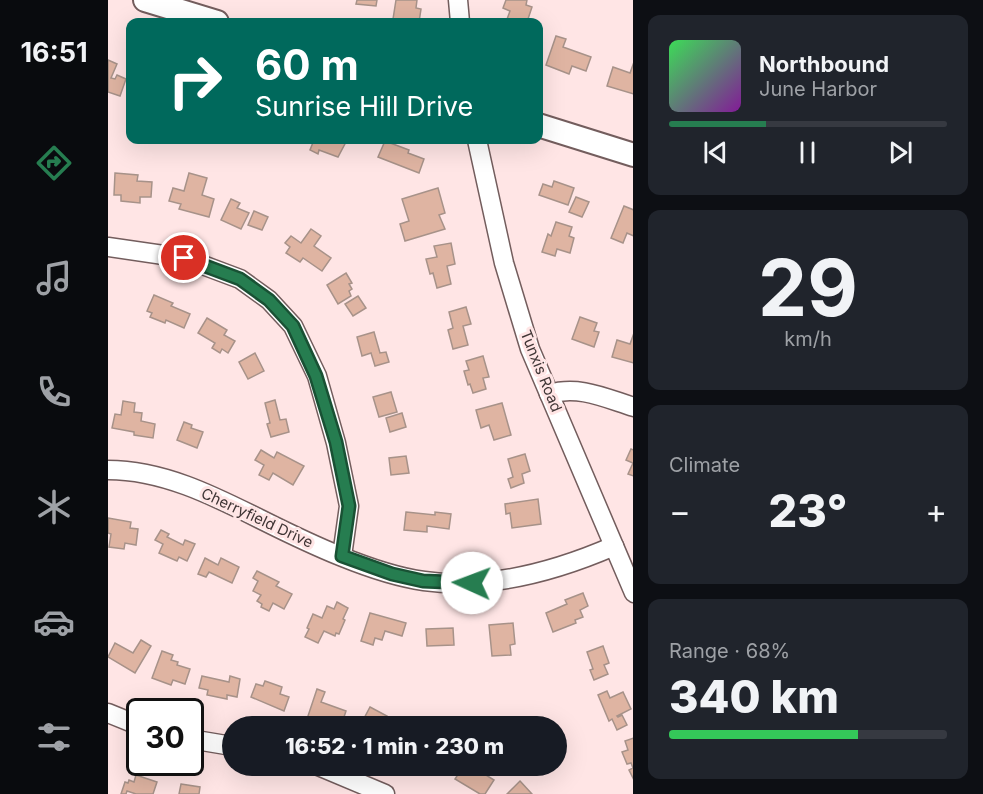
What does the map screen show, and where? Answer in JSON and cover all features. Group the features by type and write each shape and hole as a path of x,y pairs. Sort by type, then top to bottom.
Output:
{"main road":[{"path":"145,0 204,18"},
{"path":"543,127 633,155"}],"street":[{"path":"458,0 460,18"},
{"name":"Tunxis Road","path":"478,144 507,272 530,349 633,593"},
{"path":"108,247 184,258 240,279 269,300 293,326 316,376 336,442 349,506 342,556"},
{"path":"549,394 563,390 575,390 633,407"},
{"name":"Cherryfield Drive","path":"108,470 129,470 172,480 204,492 342,556 392,574 423,581 472,583 515,578 538,573 614,546"},
{"path":"108,713 126,720"},
{"path":"204,741 222,744"},
{"path":"342,776 385,794"}],"building":[{"path":"357,0 377,0 376,6 356,4"},
{"path":"396,0 417,0 416,8 421,9 420,18 393,18"},
{"path":"506,0 527,0 526,5 532,7 528,18 507,18 510,11 503,8"},
{"path":"556,36 566,39 563,47 591,57 586,71 572,66 569,74 546,65"},
{"path":"108,60 117,64 111,78 115,79 117,75 126,79 120,96 108,92"},
{"path":"633,65 633,94 607,86 613,67 630,73"},
{"path":"312,144 345,144 338,157 319,150 318,154 310,150"},
{"path":"384,144 393,144 424,159 419,173 378,157"},
{"path":"115,173 138,175 137,181 152,182 151,197 140,197 140,203 121,201 121,195 114,195"},
{"path":"189,173 207,178 202,195 214,199 209,217 179,209 181,204 169,201 173,188 184,191"},
{"path":"554,181 574,188 568,205 539,195 543,184 552,187"},
{"path":"438,188 445,213 439,215 445,229 405,241 400,224 409,221 402,199"},
{"path":"576,197 589,202 582,217 569,212"},
{"path":"231,199 240,203 237,208 249,213 241,229 221,220"},
{"path":"624,206 633,210 633,236 627,233 623,243 611,238"},
{"path":"254,211 268,217 262,230 248,225"},
{"path":"556,222 572,227 569,236 574,238 570,253 557,249 555,256 542,252 548,234 551,236"},
{"path":"311,229 321,236 314,246 331,258 322,271 303,258 300,262 286,253 290,247 285,243 291,236 301,243"},
{"path":"451,243 455,264 447,266 451,284 437,288 426,259 437,257 434,246"},
{"path":"346,273 352,283 349,284 352,289 349,291 351,296 338,304 327,285"},
{"path":"154,295 190,314 184,328 166,320 165,323 150,317 152,313 147,311"},
{"path":"358,296 366,308 353,316 345,304"},
{"path":"466,307 471,324 463,326 468,345 453,349 448,330 453,328 449,312"},
{"path":"580,317 597,323 594,331 599,332 594,347 572,339"},
{"path":"207,318 227,330 224,335 235,341 228,353 222,349 220,353 212,348 215,343 198,333"},
{"path":"374,332 380,353 386,352 389,362 375,366 371,353 362,356 357,337"},
{"path":"633,336 633,363 612,357 617,340 630,344"},
{"path":"255,353 264,371 248,379 239,362"},
{"path":"483,356 489,377 483,378 486,389 473,393 464,371 469,370 466,361"},
{"path":"391,392 397,412 379,417 373,397"},
{"path":"275,400 280,420 286,419 289,432 271,437 265,403"},
{"path":"123,401 135,403 134,412 142,413 141,421 155,424 153,438 112,428 115,414 121,415"},
{"path":"502,403 511,435 494,440 489,425 481,428 476,410"},
{"path":"402,413 406,427 390,432 386,418"},
{"path":"184,422 192,425 191,428 203,432 197,448 177,440"},
{"path":"631,449 633,450 633,463 626,460"},
{"path":"261,450 274,458 277,452 304,466 293,485 273,473 269,480 259,475 264,465 255,460"},
{"path":"525,454 530,471 522,474 524,483 511,488 508,479 513,477 508,459"},
{"path":"406,456 409,473 391,475 389,458"},
{"path":"633,463 633,476 628,474"},
{"path":"538,499 541,524 512,528 510,513 506,514 505,504"},
{"path":"406,512 451,514 449,529 427,526 427,532 404,530"},
{"path":"108,518 131,522 130,528 138,529 136,545 125,543 124,549 109,547 111,534 108,533"},
{"path":"161,530 169,534 167,537 183,545 185,540 195,544 187,561 179,557 177,561 159,553 163,544 155,540"},
{"path":"205,558 218,565 221,558 239,567 232,583 209,572 206,577 198,574"},
{"path":"257,571 279,582 276,586 292,594 284,609 273,603 269,611 261,607 262,604 257,601 261,595 253,591 258,581 253,578"},
{"path":"583,593 588,606 580,610 583,617 575,620 576,623 553,632 546,613 567,604 565,600"},
{"path":"337,602 348,608 339,634 336,633 335,636 324,631 318,643 305,637 313,614 322,618 327,606 334,609"},
{"path":"370,613 406,623 402,636 385,631 382,640 375,638 373,645 361,641"},
{"path":"513,623 515,644 510,645 511,655 492,656 489,625"},
{"path":"453,628 454,645 427,646 426,629"},
{"path":"141,640 151,646 135,673 108,657 115,643 133,653"},
{"path":"603,646 609,663 604,665 608,674 594,680 587,652"},
{"path":"162,651 173,655 171,660 178,662 177,665 190,669 185,684 173,680 171,685 152,678"},
{"path":"202,676 229,682 230,676 240,679 237,697 227,695 227,699 207,695 208,690 199,688"},
{"path":"265,681 282,687 280,694 289,697 284,711 251,697 256,684 263,686"},
{"path":"317,689 325,692 321,702 346,711 344,716 308,716"},
{"path":"607,691 610,698 623,692 631,709 617,716 622,715 627,725 617,730 612,719 609,721 598,695"},
{"path":"370,707 387,716 365,716"},
{"path":"633,738 633,768 631,763 627,764 622,752 628,750 625,741"},
{"path":"136,776 139,776 157,782 153,794 136,794 127,791 126,794 121,794 125,782 128,783 129,780 134,782"},
{"path":"457,776 488,776 494,780 485,794 480,794 455,779"},
{"path":"520,781 532,794 507,794"},
{"path":"181,784 200,787 199,794 179,794"}],"route":[{"path":"184,258 240,279 269,300 293,326 316,376 336,442 349,506 342,556 392,574 423,581 472,583"}]}
